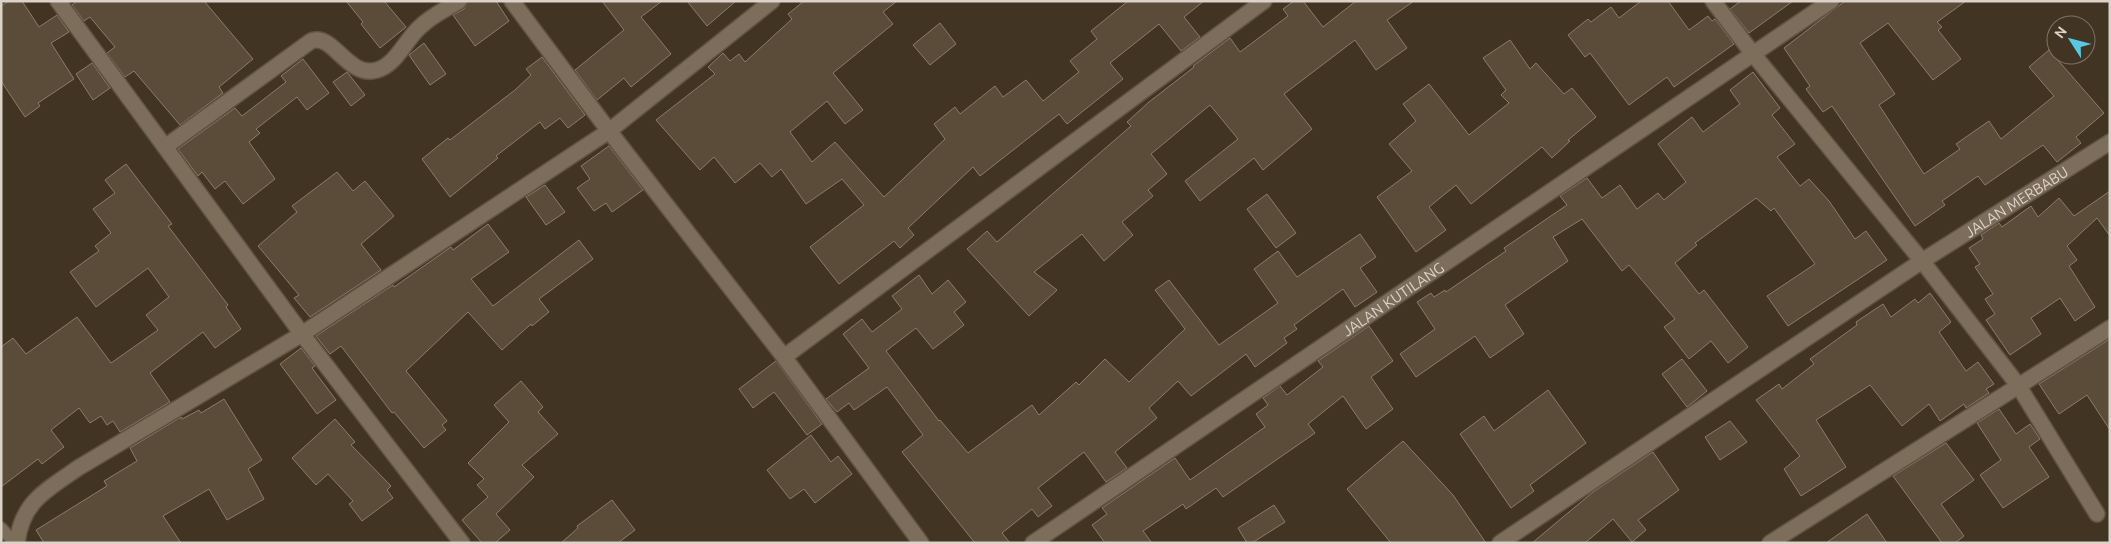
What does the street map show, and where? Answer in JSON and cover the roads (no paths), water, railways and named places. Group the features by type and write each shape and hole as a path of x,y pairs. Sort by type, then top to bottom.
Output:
{"street":[{"path":"58,1 302,334 462,543"},
{"path":"165,147 316,38 326,41 348,63 369,71 377,70 387,64 408,38 422,25 459,1"},
{"path":"512,1 609,131 784,357 921,543"},
{"path":"16,543 19,526 27,508 48,489 78,468 302,334 609,131 772,1"},
{"path":"784,357 1264,1"},
{"path":"1713,1 1753,54 1922,261 2018,385 2097,514"},
{"name":"JALAN KUTILANG","path":"1033,543 1831,1"},
{"name":"JALAN MERBABU","path":"1500,543 1922,261 2110,142"},
{"path":"1770,543 2110,328"}],"lane":[{"path":"1,528 16,543"}]}
